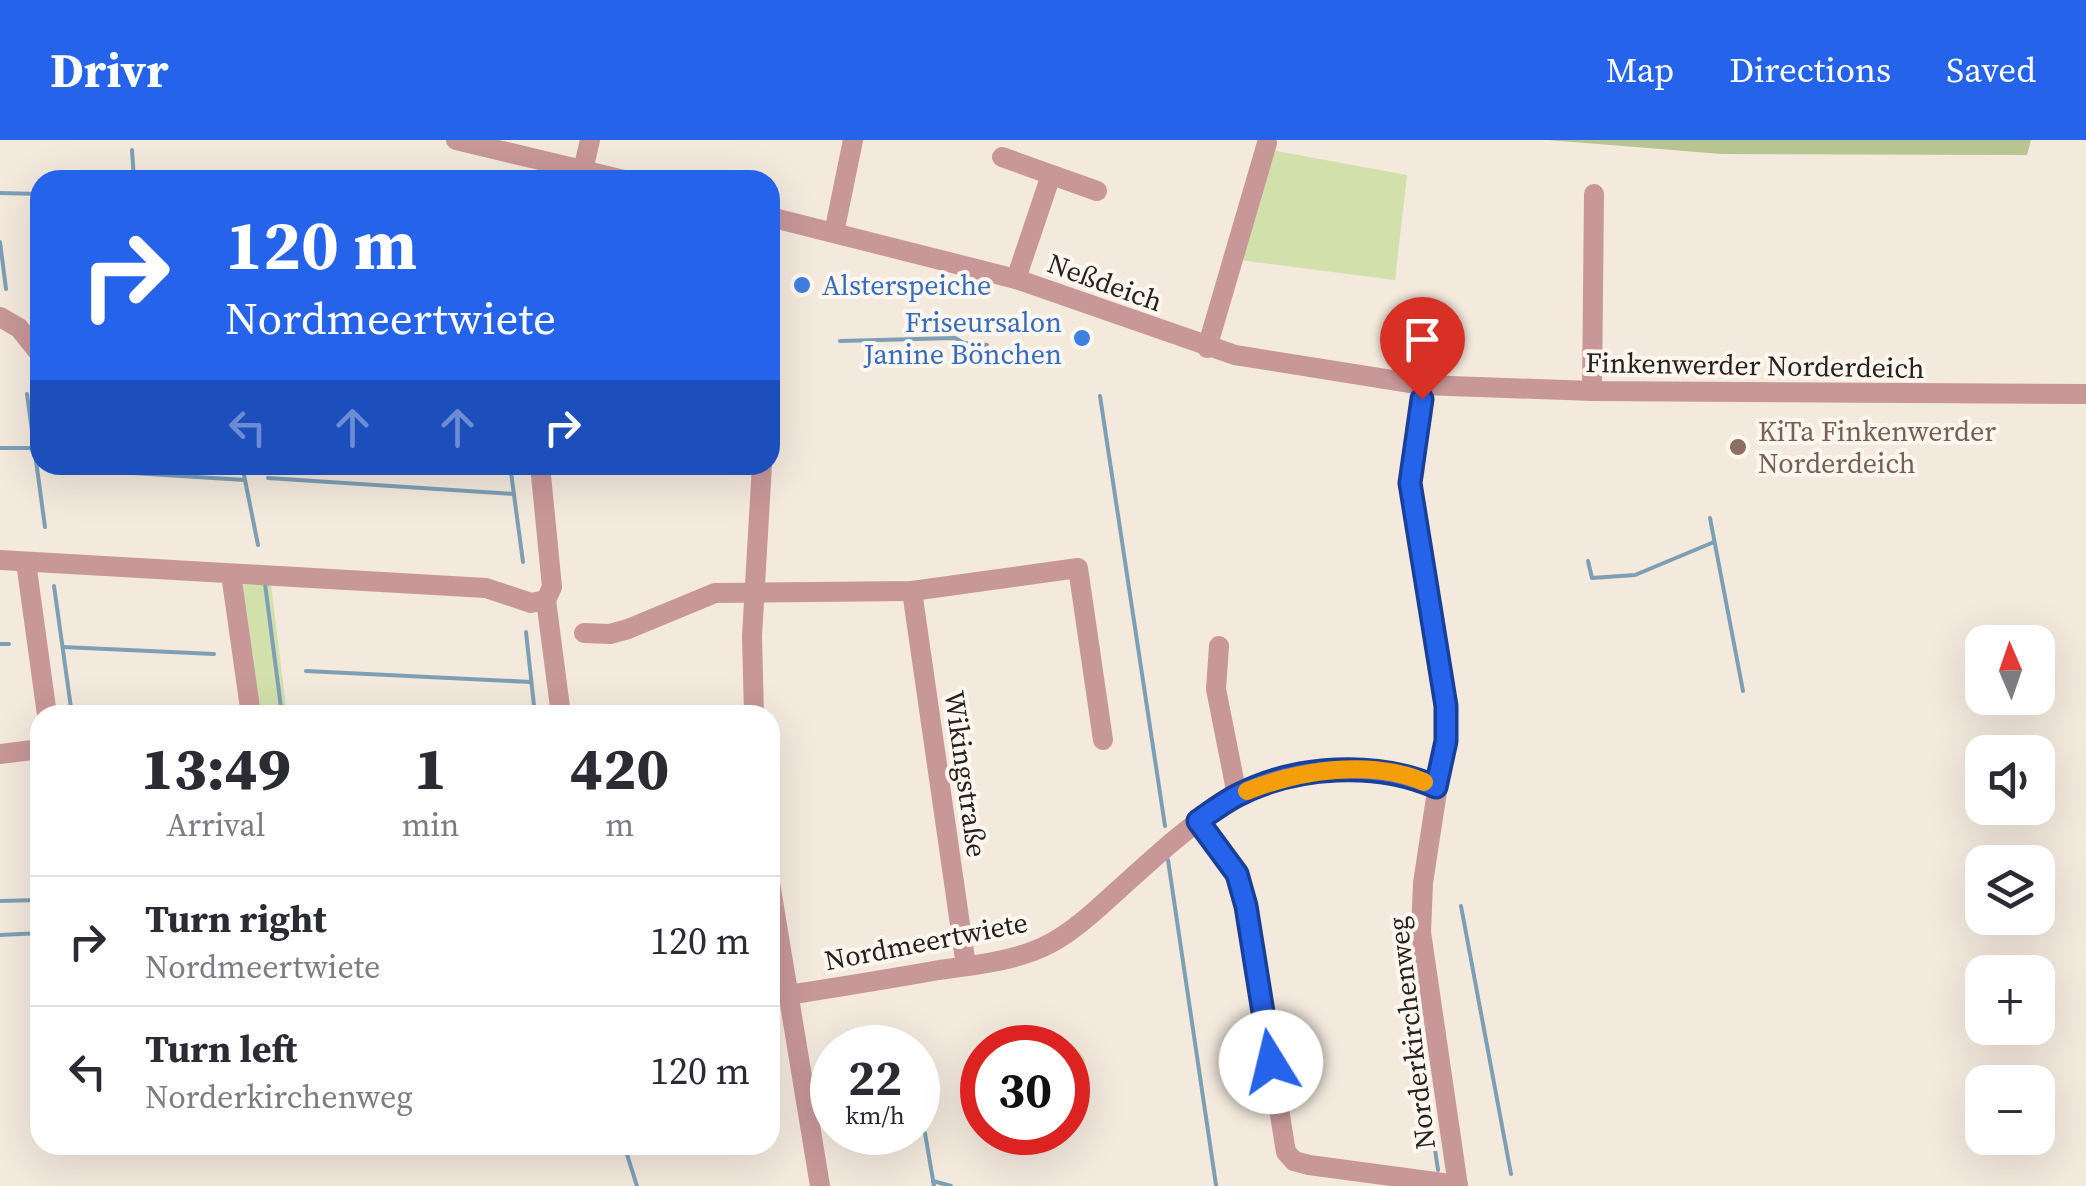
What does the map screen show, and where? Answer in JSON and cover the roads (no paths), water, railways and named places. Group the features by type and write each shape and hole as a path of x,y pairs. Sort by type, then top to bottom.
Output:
{"street":[{"path":"456,140 582,170 590,140"},
{"path":"834,233 854,140"},
{"path":"1207,348 1267,143"},
{"path":"1002,157 1097,191"},
{"path":"1016,279 1051,175"},
{"path":"1592,391 1594,194"},
{"name":"Neßdeich","path":"780,220 1016,279 1207,348 1423,392"},
{"path":"0,317 20,328 30,341"},
{"name":"Finkenwerder Norderdeich","path":"1423,392 2086,394"},
{"name":"Norderkirchenweg","path":"1423,392 1410,483 1446,706 1446,741 1436,787 1421,932 1458,1186"},
{"path":"541,475 552,587 546,600 559,705"},
{"path":"754,705 754,592 761,475"},
{"path":"0,560 486,588 531,603 546,600"},
{"path":"26,562 46,705"},
{"path":"584,633 628,630 714,593 912,591 1078,568 1103,740"},
{"path":"231,574 250,705"},
{"name":"Wikingstraße","path":"912,591 966,966"},
{"path":"1219,646 1216,689 1237,795"},
{"path":"0,754 30,750"},
{"name":"Nordmeertwiete","path":"788,995 966,966 1048,944 1082,922 1198,821 1237,795 1293,776 1353,770 1414,778 1436,787"},
{"path":"1198,821 1237,874 1246,906 1286,1152 1294,1161 1309,1165 1458,1186"},
{"path":"780,945 820,1186"}],"waterway":[{"path":"132,150 133,170"},
{"path":"0,193 30,194"},
{"path":"0,242 6,289"},
{"path":"840,341 955,338 987,345"},
{"path":"27,394 30,416"},
{"path":"1100,396 1165,826"},
{"path":"0,448 30,448"},
{"path":"38,475 45,527"},
{"path":"165,475 245,480"},
{"path":"244,475 258,545"},
{"path":"511,475 523,562"},
{"path":"268,478 514,494"},
{"path":"1710,518 1743,691"},
{"path":"1588,561 1592,578 1635,575 1714,542"},
{"path":"265,584 281,705"},
{"path":"54,586 71,705"},
{"path":"526,632 534,705"},
{"path":"0,644 9,644"},
{"path":"63,647 214,654"},
{"path":"306,671 531,682"},
{"path":"1168,860 1216,1185"},
{"path":"0,901 30,900"},
{"path":"1461,906 1511,1174"},
{"path":"0,935 30,934"},
{"path":"1417,1025 1438,1170"},
{"path":"627,1155 637,1186"},
{"path":"929,1155 934,1186"},
{"path":"933,1181 951,1186"}],"place":[{"name":"Alsterspeiche","path":"802,285"},
{"name":"Friseursalon Janine Bönchen","path":"1082,338"},
{"name":"KiTa Finkenwerder Norderdeich","path":"1738,447"}]}
